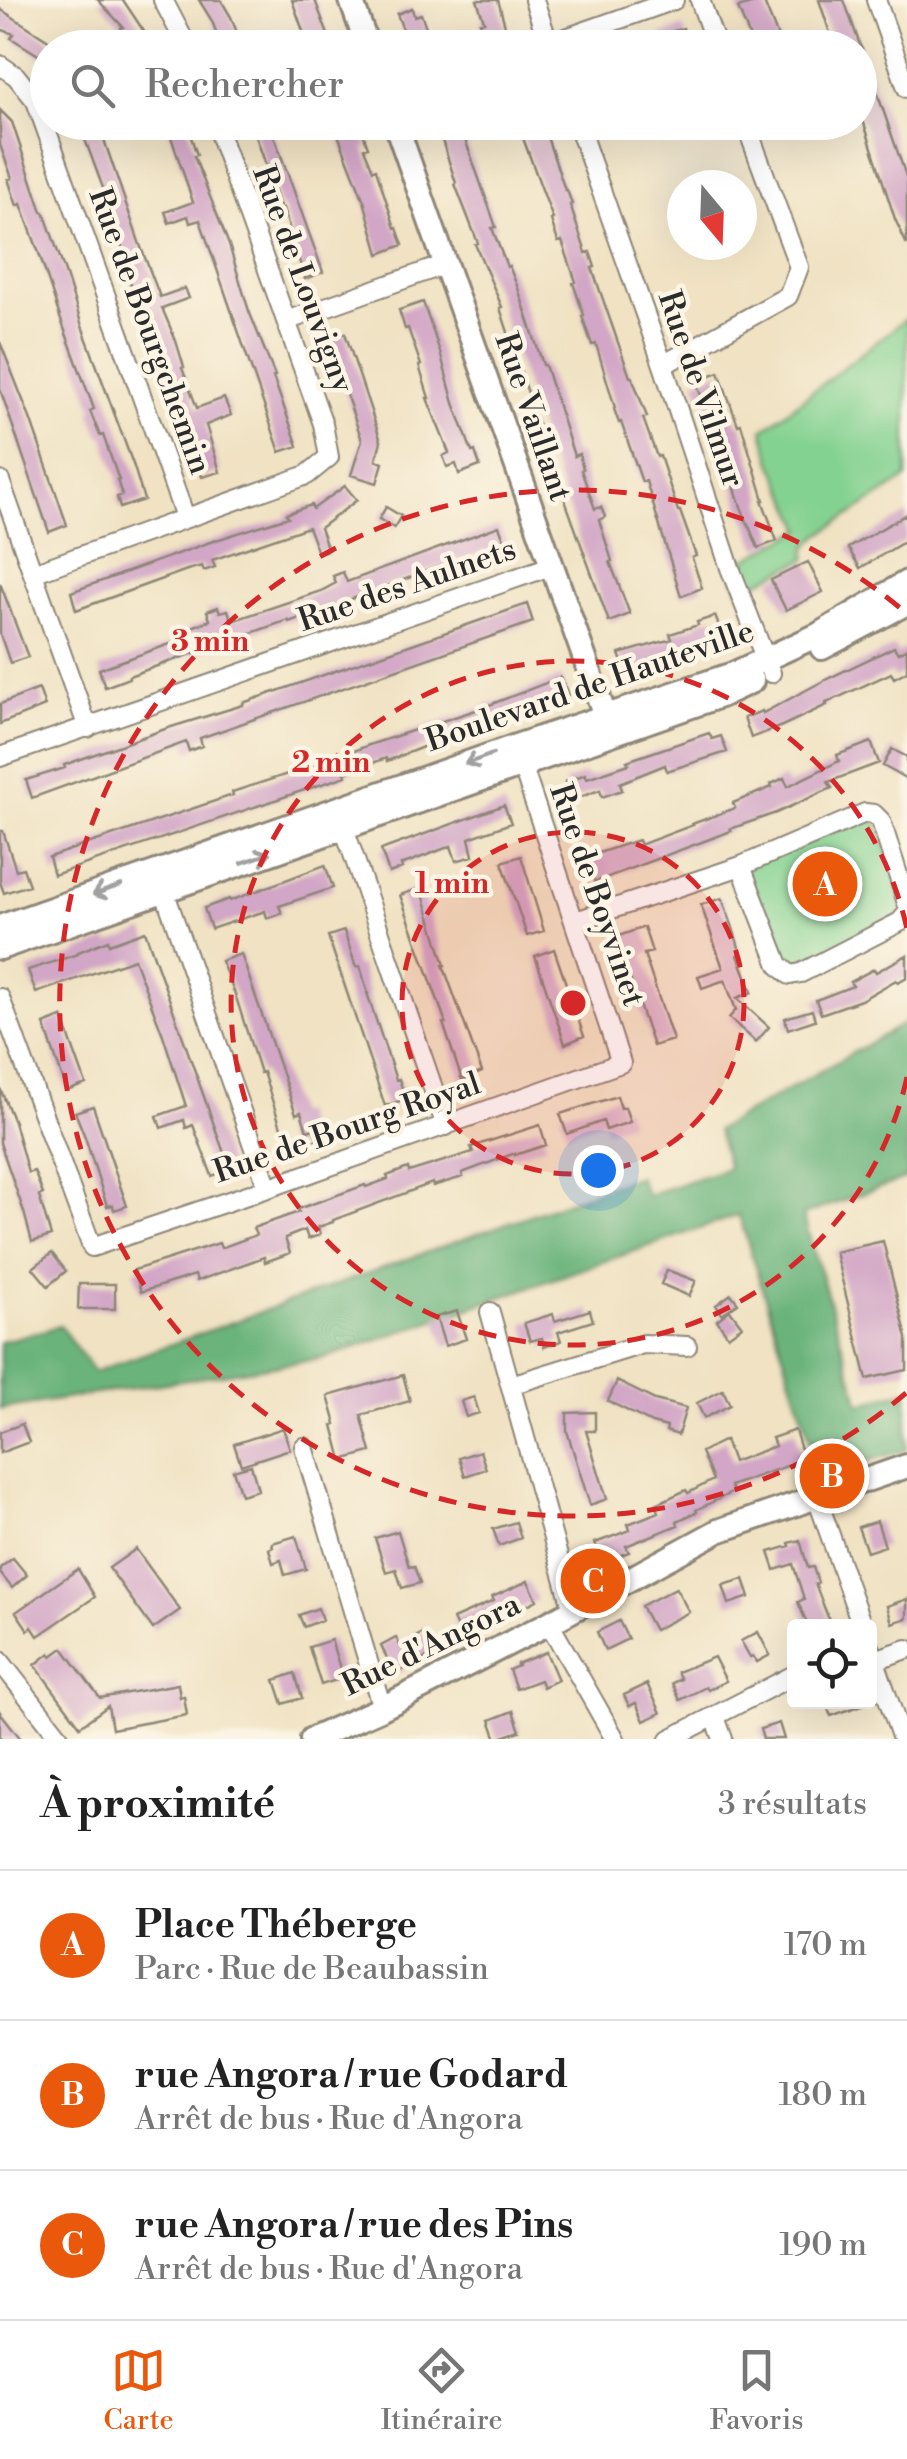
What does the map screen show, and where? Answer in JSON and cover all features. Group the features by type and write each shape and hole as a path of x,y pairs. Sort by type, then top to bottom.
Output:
{"street":[{"path":"163,0 179,30"},
{"path":"351,0 362,30"},
{"path":"534,0 544,30"},
{"path":"593,30 674,0"},
{"path":"700,0 711,30"},
{"path":"876,0 907,88"},
{"name":"Rue de Bourgchemin","path":"0,65 16,76 30,94"},
{"name":"Rue de Bourgchemin","path":"50,140 185,518"},
{"name":"Rue de Louvigny","path":"185,518 307,475 329,457 323,424 221,140"},
{"name":"Rue Vaillant","path":"401,140 608,725"},
{"name":"Rue de Vilmur","path":"583,140 730,568 768,667"},
{"path":"662,365 788,296 798,268 752,140"},
{"path":"286,321 444,265"},
{"path":"0,481 88,728"},
{"path":"32,573 185,518"},
{"name":"Rue des Aulnets","path":"0,757 551,566"},
{"name":"Boulevard de Hauteville","path":"0,948 161,881 608,725 733,674 768,667 818,635 906,591"},
{"name":"Rue de Boyvinet","path":"519,755 621,1062"},
{"path":"576,921 741,866 865,813 874,814 881,821 907,903"},
{"path":"341,818 446,1126"},
{"path":"741,866 779,965 790,975 801,974 900,922 907,914"},
{"path":"161,881 268,1188"},
{"name":"Boulevard de Hauteville","path":"0,927 161,881"},
{"name":"Rue de Bourg Royal","path":"0,998 92,1247 621,1062"},
{"path":"490,1312 573,1610"},
{"path":"511,1385 642,1344 687,1346"},
{"path":"304,1447 382,1708"},
{"name":"Rue d'Angora","path":"312,1739 382,1708 548,1623 718,1530 907,1466"},
{"path":"817,1498 860,1619"},
{"path":"548,1623 616,1739"},
{"path":"877,1653 907,1649"},
{"path":"0,1661 61,1739"},
{"path":"877,1668 902,1739"},
{"path":"670,1739 787,1679"},
{"path":"715,1717 723,1739"}],"green space":[{"path":"907,318 907,478 818,536 807,547 806,559 739,591 730,568 803,529 772,462 763,430"},
{"path":"874,814 907,914 790,975 741,866"},
{"path":"907,1022 907,1178 803,1215 860,1404 907,1390 907,1450 821,1474 739,1215 324,1358 0,1409 0,1342 60,1326 94,1372 638,1176 647,1195 728,1168 717,1130"}],"building":[{"path":"98,0 123,0 143,30 122,30"},
{"path":"199,0 221,0 236,30 215,30"},
{"path":"292,0 315,0 326,30 303,30"},
{"path":"477,0 498,0 506,30 482,30 480,22 484,21"},
{"path":"763,0 775,30 747,30 738,8"},
{"path":"819,0 844,0 855,30 829,30"},
{"path":"412,8 414,16 421,14 427,30 403,30 397,14"},
{"path":"0,9 33,30 30,50 11,38 14,34 0,29"},
{"path":"877,92 907,179 907,245 869,140 877,140"},
{"path":"0,110 12,122 144,500 120,508 119,480 90,411 94,409 21,204 17,206 8,179 12,178 0,145"},
{"path":"85,140 104,140 160,297 185,288 189,298 162,308 197,408 224,398 231,415 206,425 220,472 202,477 137,287 133,289 128,277 131,275"},
{"path":"172,140 192,140 197,155 194,156 298,446 280,452 200,220 190,223 188,216 169,223 165,212 193,202"},
{"path":"257,140 275,140 323,272 305,279"},
{"path":"340,140 365,140 368,147 364,148 373,170 376,169 403,245 379,254"},
{"path":"442,140 465,140 496,227 492,228 518,288 574,456 579,454 595,509 601,507 605,517 599,520 630,614 609,622 544,442 502,307 475,244 478,243"},
{"path":"524,140 548,140 647,417 643,418 696,556 692,558 702,588 681,596 646,481 642,482 614,409"},
{"path":"423,302 454,403 480,466 459,474 456,464 447,467 443,456 449,453 399,310"},
{"path":"345,333 381,441 376,460 383,463 377,483 351,475 362,440 327,339"},
{"path":"0,342 67,525 49,532 0,389"},
{"path":"719,372 738,425 741,424 777,541 758,548 695,381"},
{"path":"345,486 357,500 320,528 328,550 318,553 308,527 212,560 215,567 204,571 202,566 187,570 76,610 71,592 288,517 286,514 311,505 313,509"},
{"path":"386,507 401,516 394,528 379,519"},
{"path":"907,514 907,540 860,568 848,548"},
{"path":"499,526 506,544 105,687 99,669 190,637 187,629 210,620 207,611 218,607 220,612 228,610 232,621 321,591 336,583 333,576 343,572 347,582"},
{"path":"808,562 823,592 786,610 771,580"},
{"path":"0,583 28,657 10,663 0,634"},
{"path":"527,604 533,622 200,738 202,746 189,751 186,742 32,798 26,780 65,768 64,765"},
{"path":"715,616 724,639 628,678 619,654 672,639 670,634"},
{"path":"894,647 898,653 907,648 907,671 894,678 891,673 751,738 744,718 763,713"},
{"path":"561,677 568,695 522,713 54,875 49,857"},
{"path":"39,689 45,706 0,724 0,704"},
{"path":"709,733 712,739 721,736 727,752 667,771 665,765 620,783 622,790 602,797 600,790 572,800 565,782 629,764 627,761"},
{"path":"871,742 879,763 828,782 832,788 595,882 586,857 638,840 640,845 693,825 735,808 733,803 784,778 788,786 839,761 837,755"},
{"path":"892,749 907,757 907,779 883,766"},
{"path":"504,805 511,823 469,838 473,856 456,861 451,846 389,873 381,850"},
{"path":"0,831 16,870 23,868 29,885 4,893 0,882"},
{"path":"521,856 544,931 527,936 502,862"},
{"path":"325,865 333,888 279,906 282,913 267,918 265,911 211,929 204,908"},
{"path":"421,888 443,965 482,1072 462,1080 400,895"},
{"path":"722,898 752,992 737,998 769,1027 756,1042 729,1018 736,1010 725,980 702,988 698,976 723,968 701,905"},
{"path":"644,927 652,952 644,954 673,1040 653,1046 613,938"},
{"path":"145,931 230,1170 212,1176 193,1125 186,1128 184,1120 161,1128 157,1116 186,1106 134,959 36,993 28,970 108,940 109,944"},
{"path":"344,931 406,1099 385,1106 328,936"},
{"path":"554,949 584,1036 565,1044 535,956"},
{"path":"241,954 296,1114 301,1112 307,1131 314,1129 317,1139 288,1149 221,961"},
{"path":"907,955 907,977 821,1014 816,1000 853,986 850,982"},
{"path":"812,1010 815,1020 788,1029 785,1018"},
{"path":"62,1017 86,1084 67,1091 44,1024"},
{"path":"0,1088 28,1173 34,1171 43,1194 39,1196 51,1236 32,1242 0,1143"},
{"path":"617,1096 630,1122 606,1130 603,1121 567,1134 560,1114"},
{"path":"93,1106 127,1206 114,1210 113,1205 107,1206 75,1112"},
{"path":"540,1125 546,1145 333,1220 318,1227 320,1235 308,1239 305,1230 285,1238 290,1253 265,1262 264,1257 197,1281 195,1275 141,1292 134,1270 219,1243 221,1248 256,1235 253,1228 299,1212 298,1209 388,1179 387,1176 408,1168 409,1172 473,1152 471,1147"},
{"path":"883,1241 907,1338 907,1370 867,1379 835,1252"},
{"path":"52,1253 66,1271 48,1286 33,1268"},
{"path":"667,1270 696,1281 689,1296 661,1284"},
{"path":"79,1284 115,1284 115,1309 78,1309"},
{"path":"731,1294 738,1303 722,1314 716,1305"},
{"path":"590,1310 593,1321 558,1332 561,1341 544,1347 542,1338 530,1341 524,1323 553,1314 555,1321"},
{"path":"730,1310 742,1326 728,1336 717,1320"},
{"path":"457,1311 466,1339 445,1346 436,1317"},
{"path":"403,1375 410,1401 361,1415 371,1452 342,1460 328,1396"},
{"path":"617,1381 655,1400 686,1408 678,1435 608,1401"},
{"path":"723,1390 730,1405 704,1418 697,1403"},
{"path":"474,1397 479,1413 466,1417 461,1401"},
{"path":"595,1412 595,1431 586,1431 607,1499 590,1505 567,1431 567,1413"},
{"path":"22,1424 29,1442 0,1453 0,1432"},
{"path":"283,1428 290,1449 241,1465 234,1444"},
{"path":"795,1430 804,1460 730,1486 733,1492 677,1521 678,1525 626,1546 629,1552 602,1562 595,1543 630,1530 628,1524 659,1512 656,1504 713,1480 701,1452 725,1440 733,1462 775,1446 772,1438"},
{"path":"480,1451 486,1469 465,1476 459,1458"},
{"path":"251,1465 258,1490 241,1495 233,1470"},
{"path":"877,1521 885,1546 867,1552 858,1527"},
{"path":"516,1522 521,1538 499,1546 493,1529"},
{"path":"398,1531 409,1567 414,1566 420,1583 402,1588 396,1569 386,1572 375,1538"},
{"path":"296,1536 306,1569 285,1575 281,1560 273,1563 269,1549 272,1543"},
{"path":"800,1540 829,1619 805,1619 798,1602 804,1599 793,1564 775,1570 769,1552 790,1546 789,1543"},
{"path":"136,1549 180,1610 153,1629 109,1568"},
{"path":"13,1558 27,1575 12,1588 0,1568"},
{"path":"78,1569 95,1597 38,1636 32,1627 28,1630 16,1612"},
{"path":"744,1579 750,1597 729,1604 723,1585"},
{"path":"528,1581 537,1600 462,1638 453,1619"},
{"path":"676,1588 689,1612 654,1630 641,1606"},
{"path":"907,1599 907,1618 892,1623 887,1606"},
{"path":"318,1608 322,1620 304,1627 299,1615"},
{"path":"619,1621 628,1639 605,1650 597,1632"},
{"path":"758,1632 770,1655 757,1662 741,1641"},
{"path":"423,1633 433,1654 395,1674 381,1646 396,1638 400,1645"},
{"path":"331,1640 343,1678 321,1685 309,1647"},
{"path":"63,1648 100,1698 178,1684 187,1715 112,1729 108,1706 80,1726 35,1665"},
{"path":"546,1652 558,1680 543,1687 540,1680 516,1689 509,1670"},
{"path":"714,1657 726,1681 680,1700 672,1683 681,1679 677,1672"},
{"path":"295,1673 302,1698 283,1704 275,1680"},
{"path":"647,1684 661,1713 644,1721 636,1703 629,1706 624,1695"},
{"path":"828,1709 851,1709 831,1716"},
{"path":"513,1711 520,1731 497,1739 490,1720"},
{"path":"0,1712 21,1739 0,1739"},
{"path":"779,1723 784,1739 763,1739 760,1729"}],"place":[{"name":"Place Théberge","path":"825,884"},
{"name":"rue Angora / rue Godard","path":"832,1476"},
{"name":"rue Angora / rue des Pins","path":"593,1581"}]}
